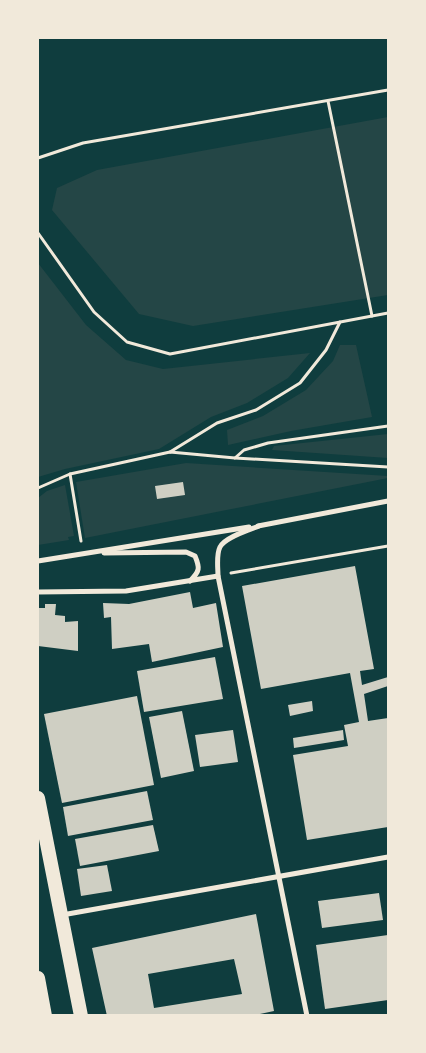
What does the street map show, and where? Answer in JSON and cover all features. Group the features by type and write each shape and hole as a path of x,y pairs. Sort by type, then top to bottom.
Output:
{"highway":[{"path":"38,798 81,1016"},
{"path":"38,978 45,1016"}],"street":[{"path":"38,561 259,526 388,501"},
{"path":"259,526 227,539 220,546 218,576 306,1016"},
{"path":"83,554 186,552 195,556 199,565 197,574 190,581"},
{"path":"38,592 126,591 218,576"},
{"path":"61,915 388,857"}],"path":[{"path":"38,158 83,143 388,90"},
{"path":"328,101 372,316"},
{"path":"38,233 94,312 127,342 170,354 388,313"},
{"path":"170,452 217,423 256,410 300,383 326,350 341,322"},
{"path":"236,458 244,450 268,443 388,426"},
{"path":"38,488 70,474 170,452 388,467"},
{"path":"70,474 83,554"},
{"path":"218,576 388,546"}],"shaded area":[{"path":"388,117 388,295 193,326 139,314 52,210 57,188 97,170"},
{"path":"38,263 86,325 126,360 163,369 310,353 288,378 247,403 211,417 159,449 65,469 38,477"},
{"path":"340,345 356,345 372,417 291,431 228,445 227,430 263,416 306,390 333,361"},
{"path":"388,434 388,458 272,450 274,446"},
{"path":"186,463 388,476 388,478 85,538 76,482"},
{"path":"65,485 74,536 68,537 69,540 38,545 38,498 47,491"}],"building":[{"path":"183,482 185,495 157,499 155,486"},
{"path":"355,566 374,669 360,671 362,685 388,677 388,686 364,694 368,721 388,718 388,827 307,840 293,755 348,746 344,725 359,722 350,673 261,689 242,586"},
{"path":"190,592 193,608 216,603 223,647 152,662 149,644 112,649 111,617 104,618 103,603 129,604"},
{"path":"45,604 56,604 55,615 65,616 65,622 78,621 78,651 38,646 38,608 45,608"},
{"path":"215,657 223,699 144,712 137,671"},
{"path":"137,696 154,785 62,803 44,714"},
{"path":"312,701 313,711 290,716 288,705"},
{"path":"182,711 194,771 161,778 149,717"},
{"path":"233,730 238,762 200,767 195,735"},
{"path":"343,730 344,740 294,748 293,738"},
{"path":"147,791 153,820 68,836 63,807"},
{"path":"153,825 159,851 80,866 75,839"},
{"path":"107,865 112,891 81,896 77,869"},
{"path":"379,893 383,920 322,928 318,901"},
{"path":"256,914 274,1011 251,1016 107,1016 92,948","holes":["234,959 242,994 154,1008 148,974"]},
{"path":"388,935 388,1000 325,1009 316,945"}]}
